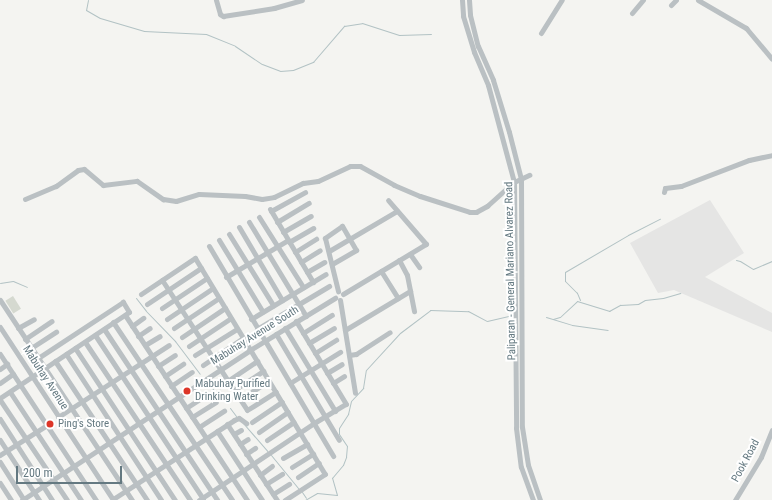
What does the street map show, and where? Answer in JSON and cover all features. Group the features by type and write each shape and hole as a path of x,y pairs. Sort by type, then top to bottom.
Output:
{"street":[{"path":"216,0 220,14 227,16 274,8 302,0"},
{"name":"Paliparan - General Mariano Alvarez Road","path":"462,0 463,16 472,45 488,85 514,182 516,428 521,467 533,500"},
{"name":"Paliparan - General Mariano Alvarez Road","path":"469,0 470,15 478,46 493,80 509,132 521,179 522,427 528,465 540,500"},
{"path":"541,33 562,0"},
{"path":"632,13 642,0"},
{"path":"671,5 676,0"},
{"path":"698,0 746,28 772,59"},
{"path":"664,192 665,188 681,186 749,160 772,155"},
{"path":"25,199 56,186 78,170 84,169 103,185 137,181 163,199 176,201 199,194 245,196 262,199 274,197 303,183 318,181 350,166 360,166 394,185 420,196 470,212 476,212 487,206 514,182 529,175"},
{"path":"305,192 270,210 313,282"},
{"path":"340,292 381,271 426,244 388,200"},
{"path":"277,222 309,203"},
{"path":"329,251 397,210"},
{"path":"283,232 311,216"},
{"path":"259,217 303,287"},
{"path":"249,222 306,316"},
{"path":"332,264 356,250 342,226 325,238 329,251 332,264 340,292 343,297 338,299 345,330 355,393"},
{"path":"239,227 282,300"},
{"path":"226,277 278,246 313,228"},
{"path":"229,234 273,305"},
{"path":"295,252 316,239"},
{"path":"219,240 263,312"},
{"path":"209,246 333,456"},
{"path":"301,262 320,250"},
{"path":"410,254 419,267"},
{"path":"141,294 195,258 325,474 285,500"},
{"path":"399,260 407,275 414,311"},
{"path":"307,272 324,262"},
{"path":"147,304 201,268"},
{"path":"381,271 398,298"},
{"path":"251,319 326,274"},
{"path":"162,308 207,278"},
{"path":"162,280 248,410 276,392"},
{"path":"257,329 329,286"},
{"path":"166,319 213,288"},
{"path":"345,330 410,291"},
{"path":"174,328 219,298"},
{"name":"Mabuhay Avenue South","path":"23,500 220,369 296,321 338,299"},
{"path":"0,300 132,500"},
{"path":"38,358 123,302 129,312 0,399 67,500"},
{"path":"182,337 225,308"},
{"path":"125,315 247,500"},
{"path":"303,333 332,315"},
{"path":"132,326 143,318"},
{"path":"189,346 231,318"},
{"path":"18,328 34,319"},
{"path":"25,339 52,321"},
{"path":"95,335 202,499 314,423 346,404 296,321"},
{"path":"113,322 167,405 232,500"},
{"name":"Mabuhay Avenue","path":"0,327 113,500"},
{"path":"104,328 130,370 217,500"},
{"path":"138,336 150,328"},
{"path":"285,328 335,411"},
{"path":"309,343 334,328"},
{"path":"195,355 237,329"},
{"path":"31,348 56,332"},
{"path":"349,355 356,354 390,332"},
{"path":"276,334 339,440"},
{"path":"144,345 160,336"},
{"path":"202,365 243,338"},
{"path":"315,353 336,340"},
{"path":"85,342 190,500"},
{"path":"58,417 140,362 169,345"},
{"path":"75,348 175,500"},
{"path":"290,382 340,352"},
{"path":"66,354 162,500"},
{"path":"0,355 96,500"},
{"path":"158,366 175,355"},
{"path":"55,361 147,500"},
{"path":"220,386 257,362"},
{"path":"0,369 7,364"},
{"path":"165,376 183,364"},
{"path":"327,373 342,364"},
{"path":"234,390 263,371"},
{"path":"171,386 192,372"},
{"path":"0,383 13,374"},
{"path":"333,383 344,376"},
{"path":"240,399 269,381"},
{"path":"10,392 81,500"},
{"path":"186,408 206,395"},
{"path":"192,417 216,402"},
{"path":"252,422 282,402"},
{"path":"199,427 224,411"},
{"path":"259,432 288,412"},
{"path":"113,500 136,483 237,418 246,424"},
{"path":"0,419 52,500"},
{"path":"267,440 294,422"},
{"path":"227,424 277,500"},
{"path":"0,455 47,425"},
{"path":"217,430 262,500"},
{"path":"234,434 241,430"},
{"name":"Pook Road","path":"735,500 761,457 772,430"},
{"path":"240,444 248,439"},
{"path":"0,440 39,500"},
{"path":"283,458 307,444"},
{"path":"246,454 255,448"},
{"path":"292,467 313,454"},
{"path":"0,462 23,500"},
{"path":"298,477 319,463"},
{"path":"260,475 272,466"},
{"path":"266,484 282,474"},
{"path":"0,483 11,500"},
{"path":"273,494 288,484"}],"shaded area":[{"path":"710,200 744,253 705,277 772,313 772,332 674,290 658,293 630,243"},
{"path":"13,296 21,309 13,313 5,301"}],"waterway":[{"path":"88,0 86,10 100,18 144,31 206,34 235,46 262,64 280,71 293,70 313,62 344,26 362,23 399,35 431,34"},
{"path":"580,300 577,293 565,281 565,272 628,235 660,219"},
{"path":"736,260 753,269 772,261"},
{"path":"0,283 13,281 27,287"},
{"path":"553,319 560,317 577,301 609,311 620,305 638,304 645,300 663,298 680,293"},
{"path":"136,298 146,311 175,341 200,374"},
{"path":"305,500 317,493 337,495 332,478 343,465 346,457 347,446 339,434 339,428 348,414 351,401 363,388 366,370 400,333 430,310 468,311 487,321 513,315"},
{"path":"546,317 572,325 608,330"},
{"path":"207,382 222,400"},
{"path":"230,408 236,416"},
{"path":"243,423 267,451"},
{"path":"271,455 298,488"},
{"path":"302,492 306,498"}],"place":[{"name":"Mabuhay Purified Drinking Water","path":"187,391"},
{"name":"Ping's Store","path":"50,424"}]}
